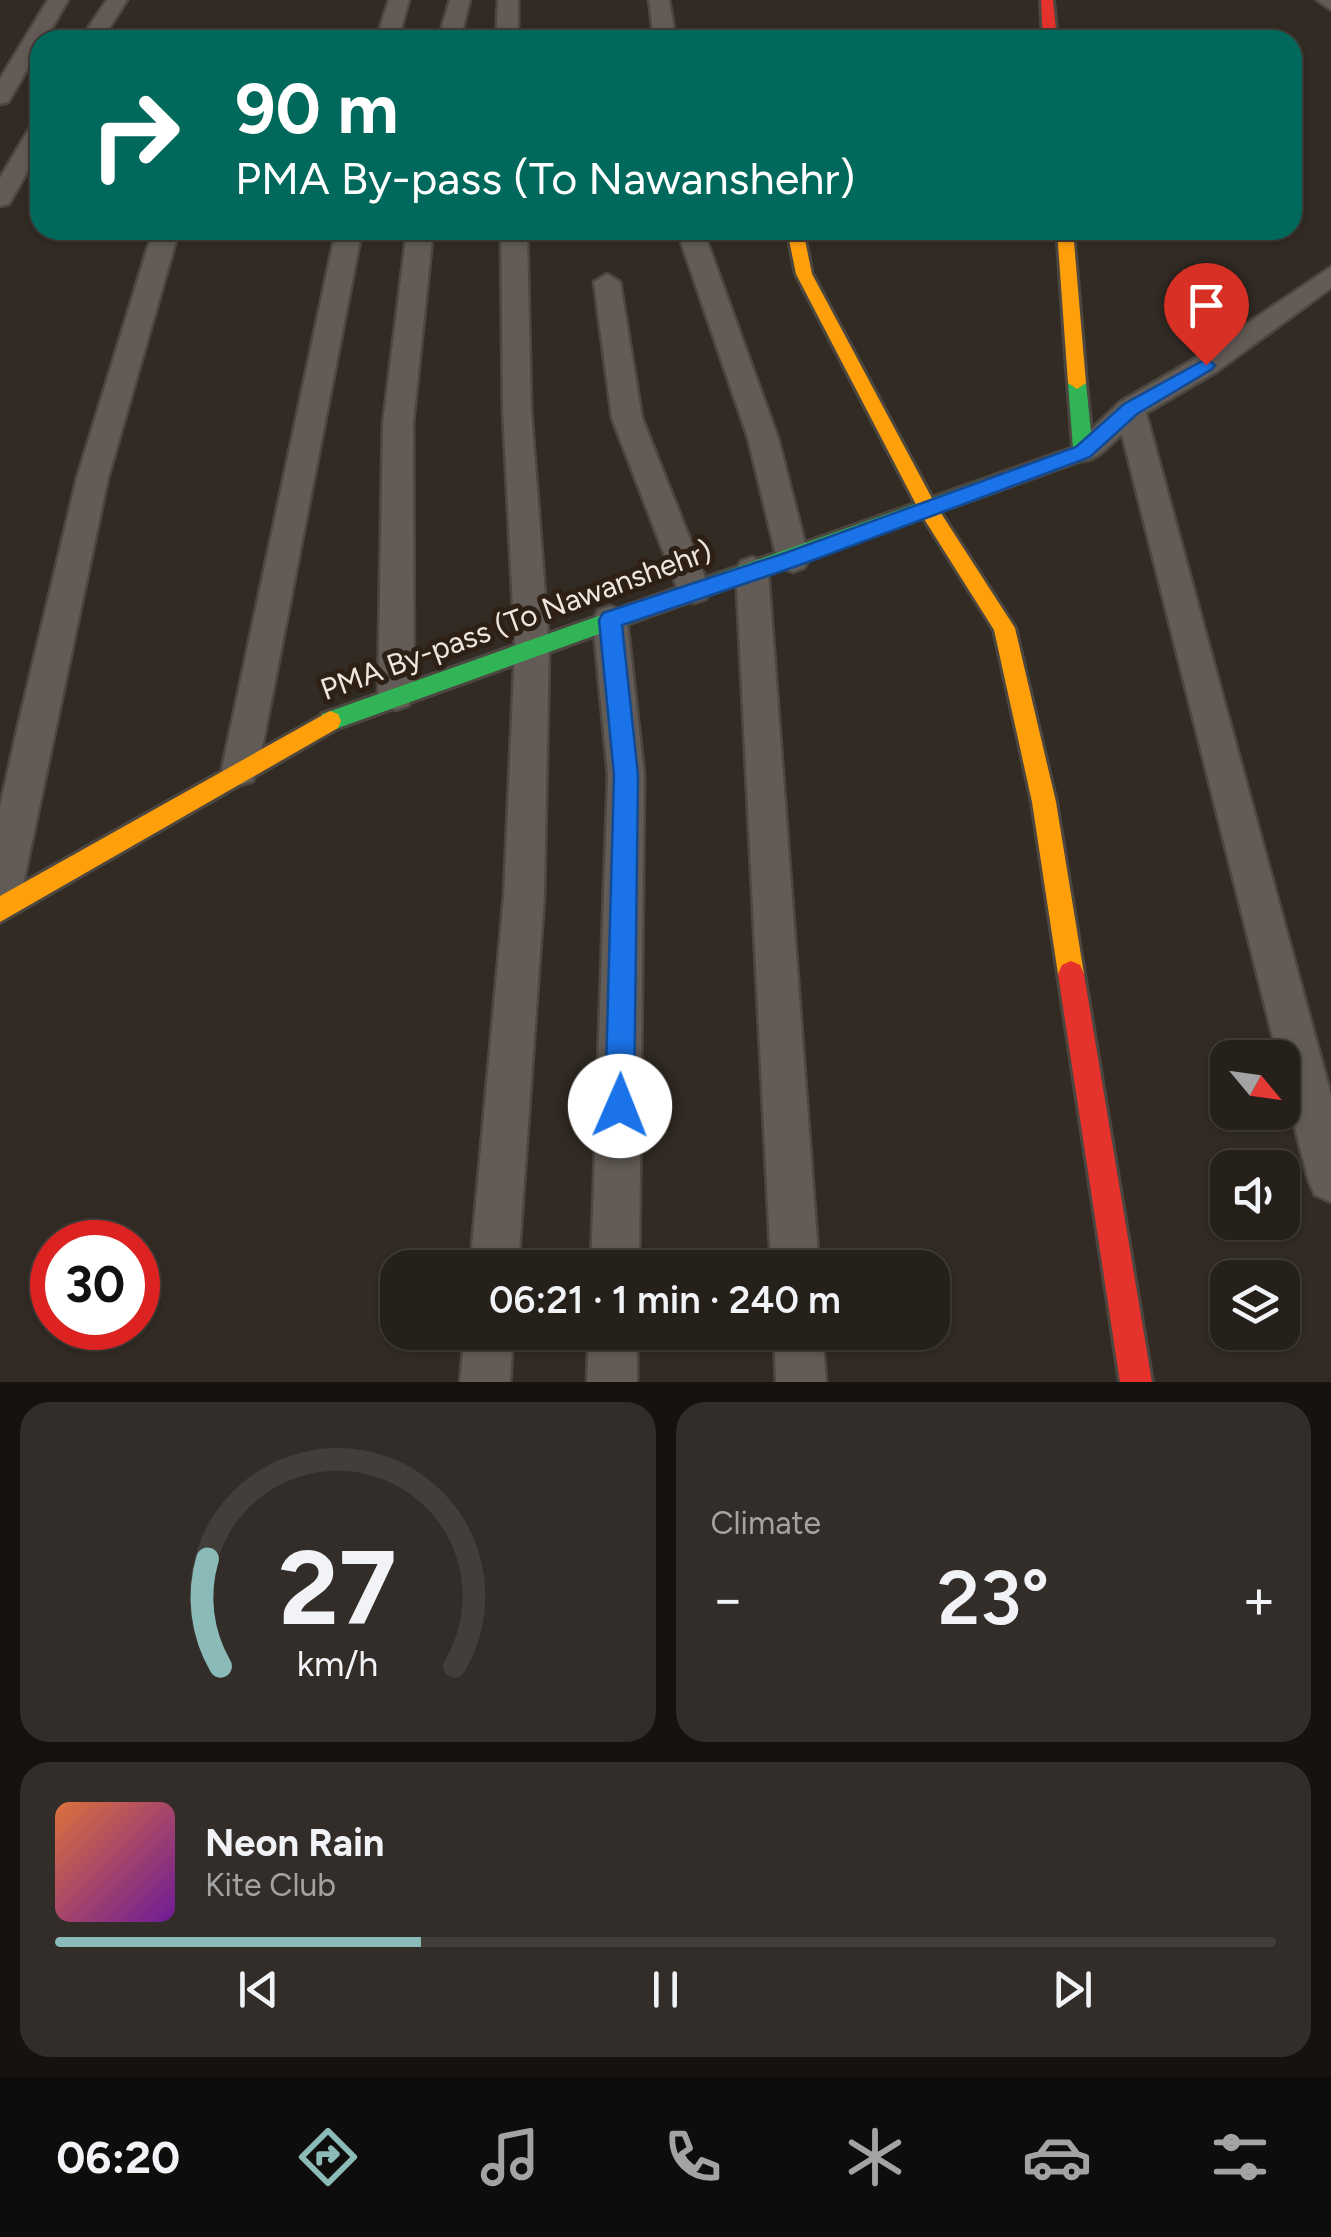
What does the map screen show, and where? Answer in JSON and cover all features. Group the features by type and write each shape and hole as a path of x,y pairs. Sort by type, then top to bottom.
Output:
{"main road":[{"path":"1047,0 1049,30"},
{"path":"796,240 804,274 928,509 1004,628 1044,802 1136,1382"},
{"path":"1066,240 1083,452"},
{"name":"PMA By-pass (To Nawanshehr)","path":"0,910 317,726 1083,452"}],"street":[{"path":"40,30 58,0"},
{"path":"97,30 116,0"},
{"path":"390,30 399,0"},
{"path":"452,30 460,0"},
{"path":"506,30 508,0"},
{"path":"659,0 664,30"},
{"path":"0,98 30,47"},
{"path":"0,199 30,146"},
{"path":"0,899 73,554 138,312 163,240"},
{"path":"240,769 347,240"},
{"path":"396,695 398,424 419,240"},
{"path":"495,1250 524,896 532,647 517,410 514,240"},
{"path":"694,240 763,438 792,559"},
{"name":"PMA By-pass (To Nawanshehr)","path":"1083,452 1130,409 1206,365 1331,275"},
{"path":"607,282 626,418 694,590"},
{"path":"1130,409 1331,1179"},
{"path":"752,570 794,1250"},
{"path":"610,620 626,775 616,1250"},
{"path":"485,1382 488,1350"},
{"path":"612,1382 613,1350"},
{"path":"799,1350 801,1382"}],"traffic: fast":[{"path":"330,721 1083,452 1077,383"}],"traffic: slow":[{"path":"797,240 804,274 928,509 1004,628 1044,802 1071,974"},
{"path":"1066,240 1077,383"},
{"path":"0,910 330,721"}],"traffic: jam":[{"path":"1047,0 1049,30"},
{"path":"1071,974 1136,1382"}],"route":[{"path":"620,1106 626,775 610,620 792,559 1083,452 1130,409 1206,365"}]}
